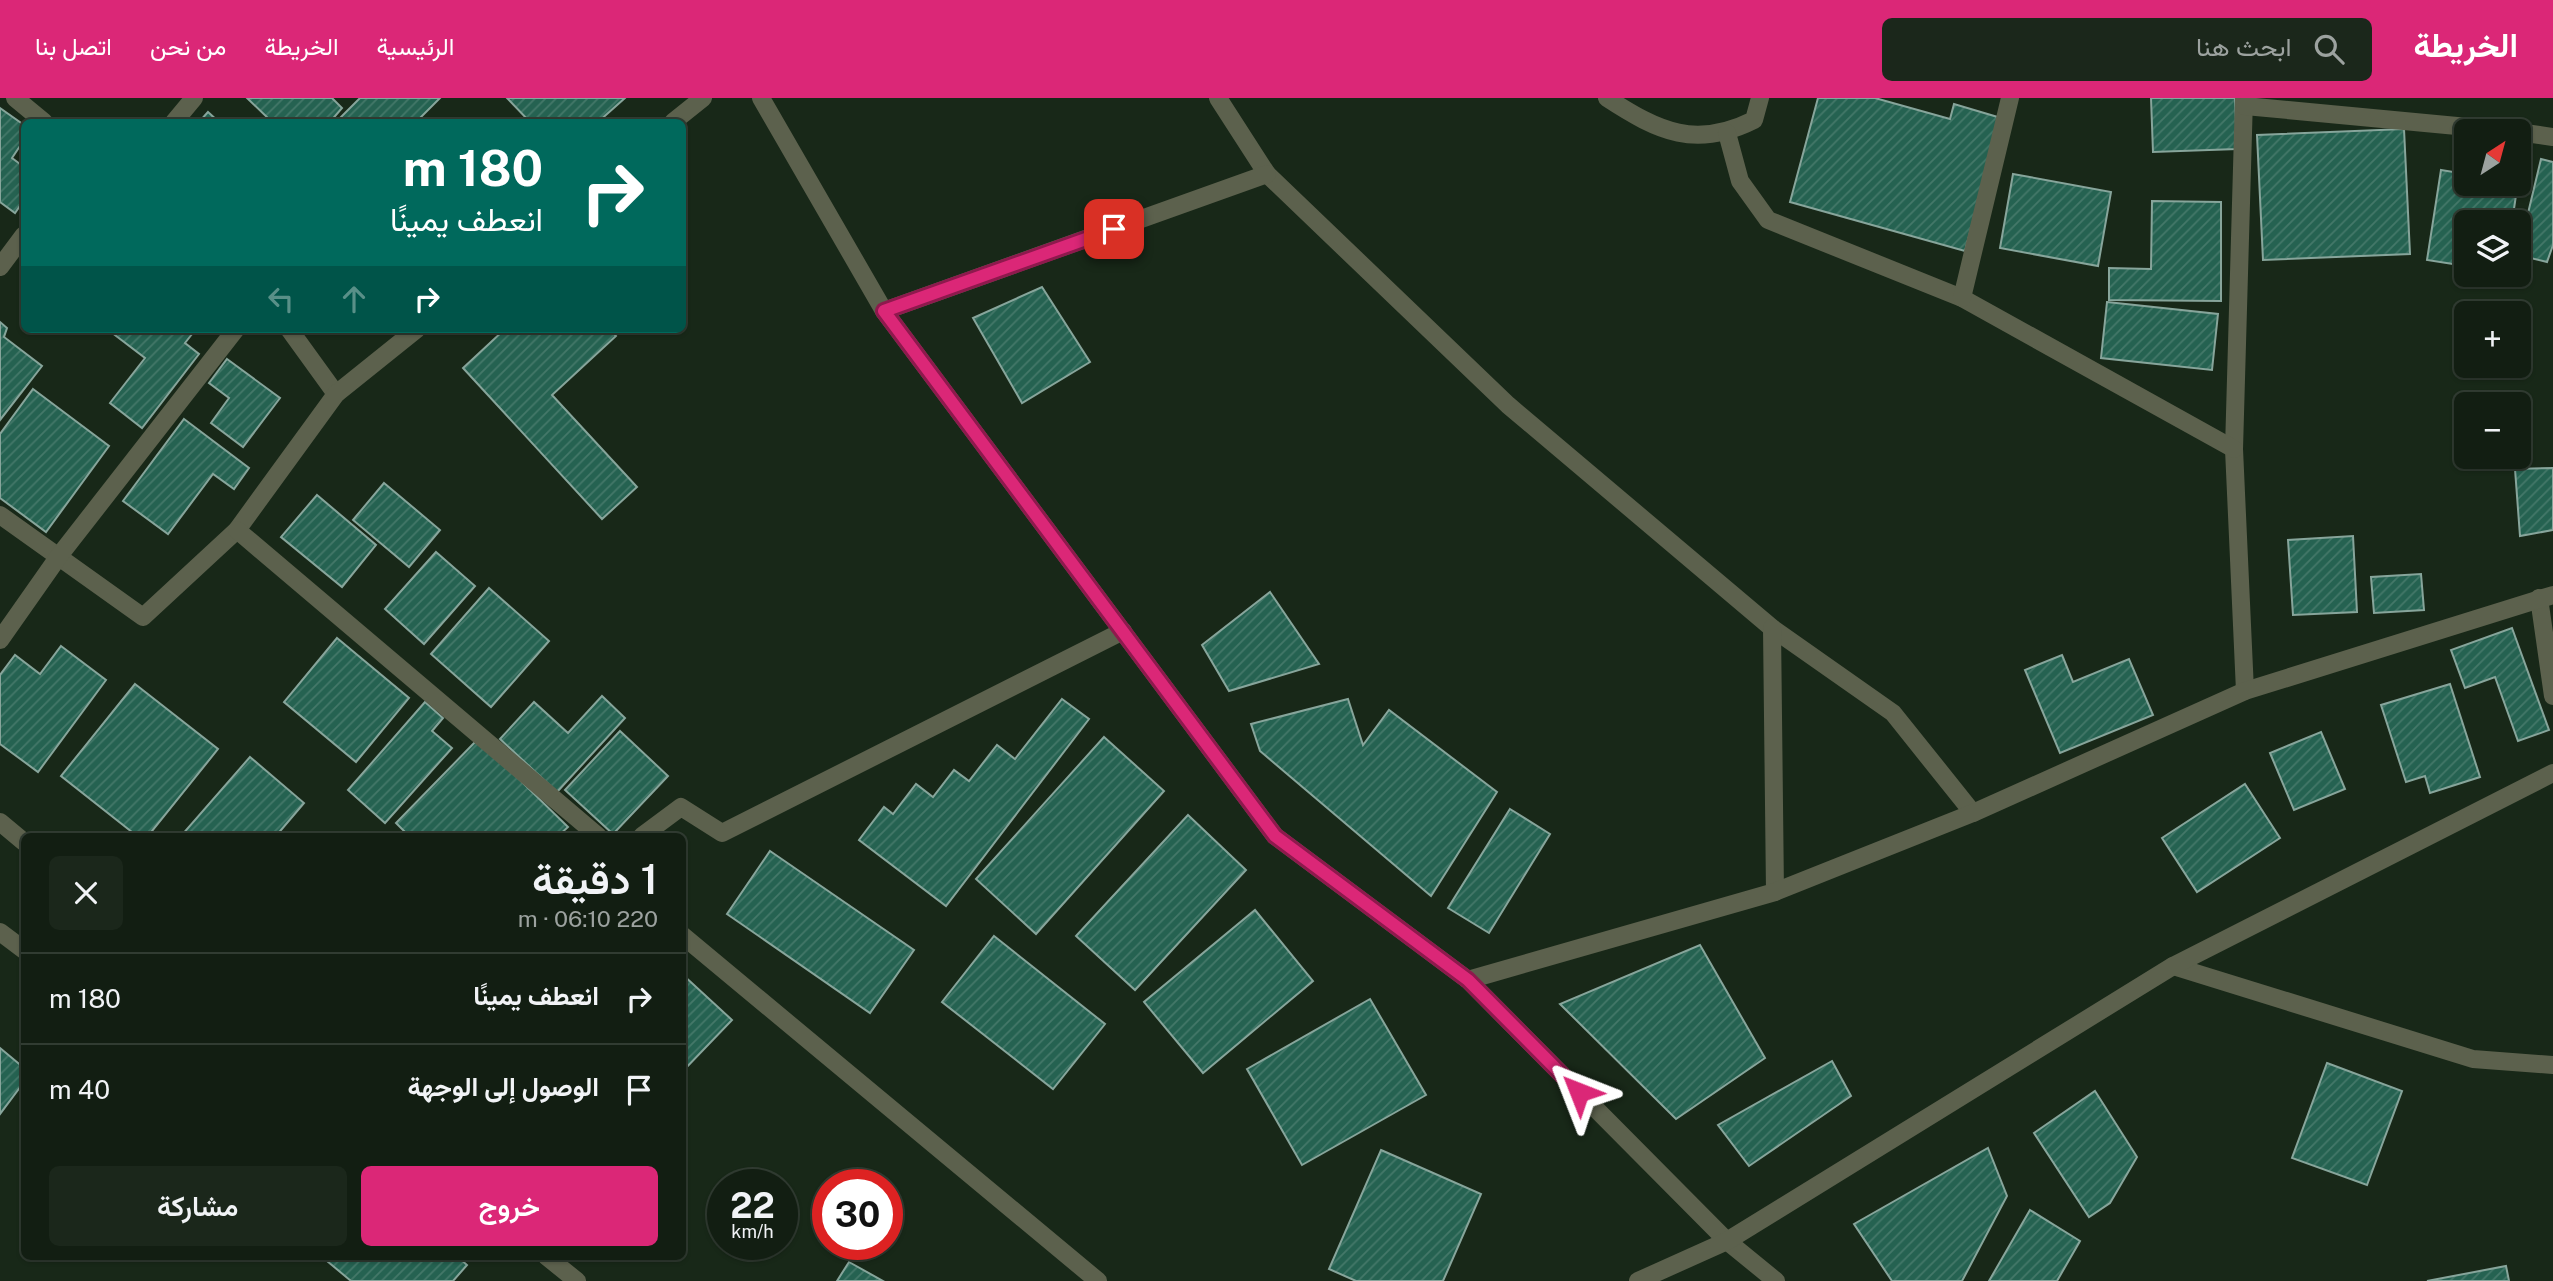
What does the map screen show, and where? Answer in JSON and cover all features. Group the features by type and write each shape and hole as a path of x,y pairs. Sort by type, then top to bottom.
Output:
{"street":[{"path":"15,98 40,119"},
{"path":"176,119 194,98"},
{"path":"677,119 703,98"},
{"path":"761,98 884,311 1275,836 1468,980 1727,1241 1776,1281"},
{"path":"1217,98 1268,174 1508,405 1772,628 1892,713 1973,813"},
{"path":"1607,98 1642,121 1696,137 1727,133 1754,120 1760,98"},
{"path":"1962,298 2010,98"},
{"path":"2245,691 2234,449 2244,102 2454,125"},
{"path":"1727,133 1740,181 1768,220 1962,298 2234,449"},
{"path":"2531,134 2553,137"},
{"path":"884,311 1268,174"},
{"path":"0,267 21,239"},
{"path":"0,640 59,556 233,333"},
{"path":"292,333 337,394"},
{"path":"0,515 142,617 237,530 337,394 412,333"},
{"path":"237,530 594,833"},
{"path":"1468,980 1774,892 1973,813 2245,691 2546,596 2553,696"},
{"path":"1772,628 1774,892"},
{"path":"646,833 681,807 722,833 1123,631"},
{"path":"1638,1281 1727,1241 2173,966 2553,773"},
{"path":"0,822 21,840"},
{"path":"0,932 21,948"},
{"path":"686,938 1098,1281"},
{"path":"2173,966 2473,1059 2553,1065"},
{"path":"551,1260 578,1281"}],"building":[{"path":"247,98 332,98 342,108 333,119 269,119"},
{"path":"360,98 440,98 419,119 341,117"},
{"path":"507,98 625,98 601,119 527,119"},
{"path":"1818,98 1875,98 1950,119 1954,104 2001,118 1965,251 1790,202"},
{"path":"2151,98 2235,98 2237,149 2153,152"},
{"path":"0,108 21,123 21,144 12,158 21,165 21,204 15,213 0,202"},
{"path":"208,112 216,119 202,119"},
{"path":"2404,129 2410,254 2263,260 2257,135"},
{"path":"2541,159 2553,162 2553,245 2547,262 2531,258 2531,210 2529,210"},
{"path":"2441,170 2454,172 2454,196 2516,196 2514,210 2454,210 2454,264 2427,260"},
{"path":"2013,174 2111,192 2098,266 2000,248"},
{"path":"2152,201 2221,202 2221,301 2109,300 2109,268 2151,269"},
{"path":"1042,287 1090,362 1022,403 973,318"},
{"path":"2107,302 2218,314 2212,370 2101,358"},
{"path":"0,322 7,328 4,337 42,366 0,420"},
{"path":"112,333 193,333 185,343 199,354 142,428 110,403 145,358"},
{"path":"501,333 613,333 616,336 552,395 637,487 602,519 463,368"},
{"path":"227,359 280,398 243,447 211,423 229,398 209,383"},
{"path":"33,389 109,446 46,532 0,498 0,434"},
{"path":"184,419 249,468 234,489 213,474 168,534 123,501"},
{"path":"2553,468 2553,530 2520,536 2515,469"},
{"path":"384,483 440,530 409,567 353,520"},
{"path":"317,495 376,545 342,587 281,537"},
{"path":"2353,536 2357,612 2293,615 2288,540"},
{"path":"436,552 475,586 424,644 385,609"},
{"path":"2421,574 2424,610 2374,613 2371,577"},
{"path":"489,588 549,641 491,707 431,654"},
{"path":"1270,592 1319,664 1229,691 1202,645"},
{"path":"2512,628 2549,730 2518,741 2495,677 2465,688 2451,650"},
{"path":"337,638 409,698 356,762 284,702"},
{"path":"61,646 106,680 38,772 0,744 0,675 15,655 40,674"},
{"path":"2062,655 2073,682 2129,659 2153,715 2060,753 2025,670"},
{"path":"135,684 218,749 150,833 133,833 61,776"},
{"path":"2450,684 2480,777 2430,793 2425,776 2406,782 2381,705"},
{"path":"602,696 625,718 557,792 500,739 534,702 568,733"},
{"path":"1062,699 1089,719 946,906 859,840 884,807 893,814 916,784 933,797 954,770 969,781 997,745 1015,759"},
{"path":"1348,699 1363,745 1389,710 1497,792 1431,896 1260,751 1251,724"},
{"path":"425,702 443,718 432,731 452,748 385,823 348,790"},
{"path":"620,731 668,776 614,833 565,790"},
{"path":"2321,732 2345,789 2294,810 2270,753"},
{"path":"1104,737 1164,791 1036,934 976,879"},
{"path":"478,739 568,827 561,833 406,833 396,823"},
{"path":"250,757 304,803 279,833 184,833"},
{"path":"2245,784 2280,838 2197,892 2162,838"},
{"path":"1510,809 1550,834 1489,933 1448,908"},
{"path":"1188,815 1246,870 1135,990 1076,936"},
{"path":"770,851 914,950 870,1013 727,914"},
{"path":"1255,910 1313,981 1203,1073 1144,1002"},
{"path":"994,936 1105,1024 1053,1089 942,1002"},
{"path":"1700,945 1765,1058 1676,1119 1560,1004"},
{"path":"686,978 732,1020 686,1068"},
{"path":"1370,999 1426,1095 1302,1165 1247,1069"},
{"path":"0,1048 21,1066 21,1086 0,1114"},
{"path":"1832,1061 1851,1096 1749,1166 1718,1125"},
{"path":"2327,1063 2402,1091 2367,1185 2292,1158"},
{"path":"2095,1091 2137,1157 2110,1203 2089,1217 2034,1133"},
{"path":"1988,1148 2007,1196 1962,1281 1892,1281 1854,1224"},
{"path":"1381,1150 1481,1194 1443,1281 1356,1281 1329,1269"},
{"path":"2030,1210 2080,1241 2057,1281 1989,1281"},
{"path":"326,1260 461,1260 467,1265 453,1281 351,1281"},
{"path":"849,1262 883,1281 837,1281"},
{"path":"2506,1266 2509,1281 2427,1281"}],"route":[{"path":"1114,229 884,311 1275,836 1468,980 1579,1092"}]}
